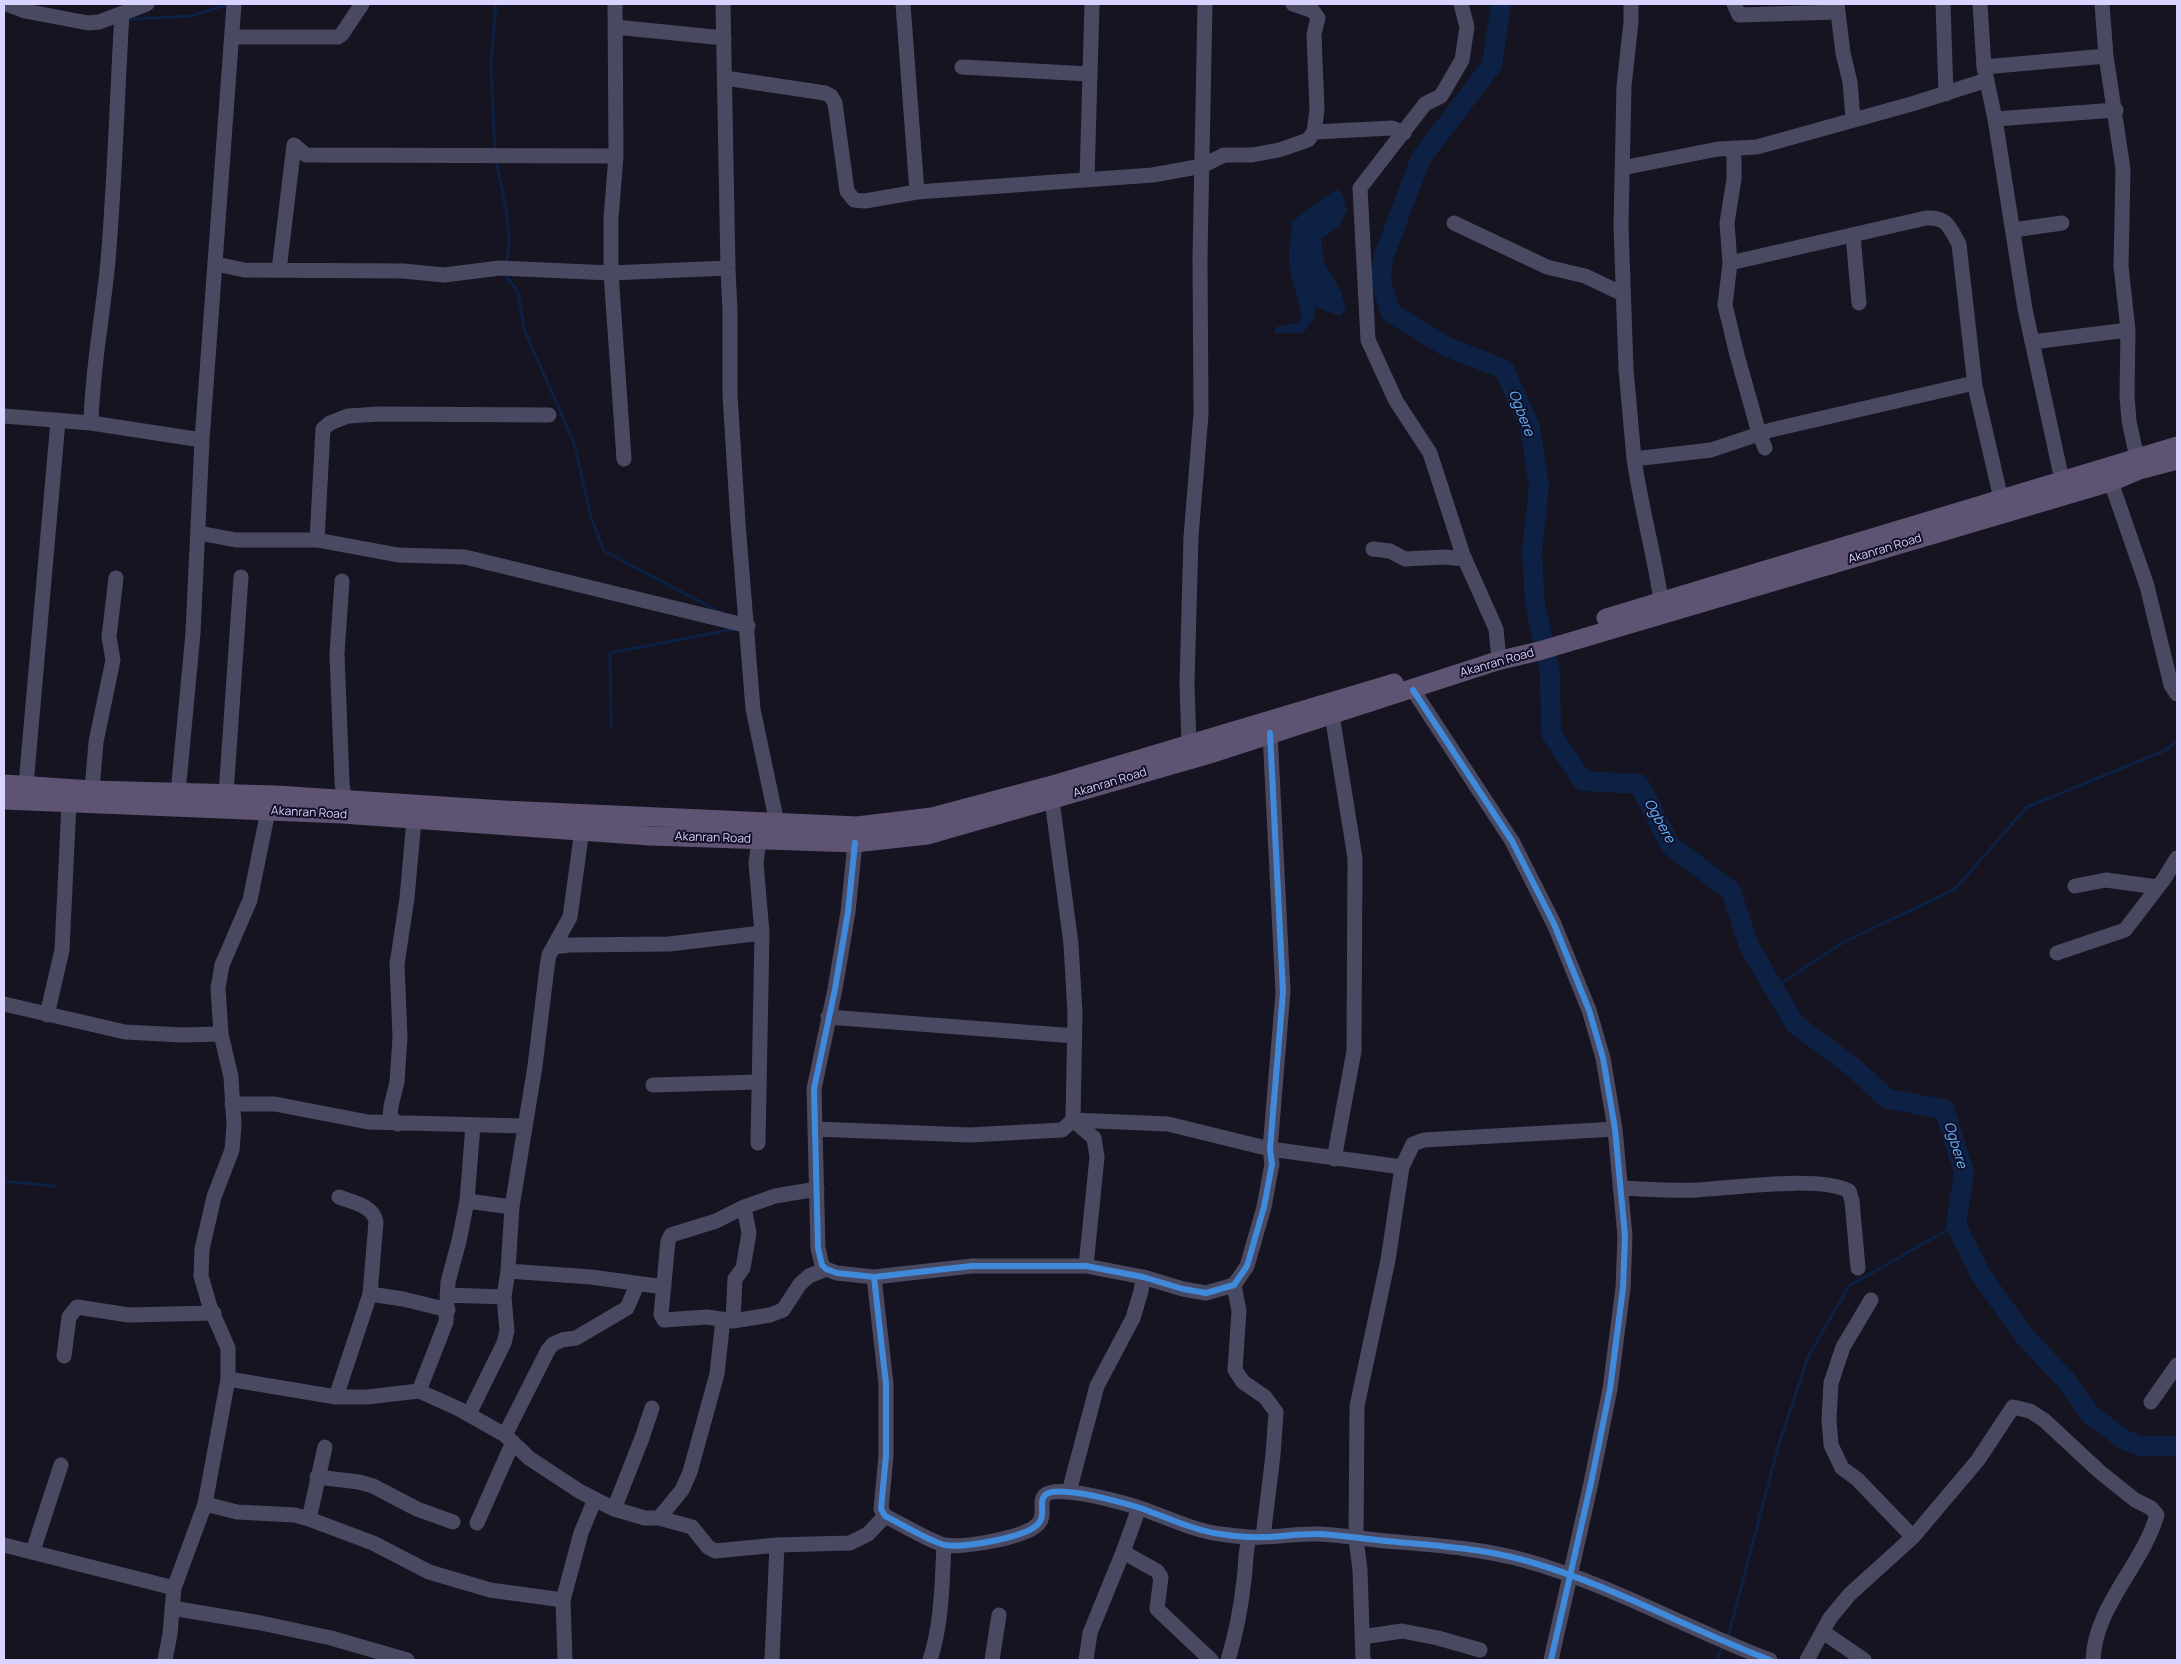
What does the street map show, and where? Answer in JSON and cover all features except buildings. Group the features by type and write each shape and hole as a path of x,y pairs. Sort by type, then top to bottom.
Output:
{"main road":[{"name":"Akanran Road","path":"4,800 25,793 92,790 226,794 344,799 503,810 725,829 759,840 855,842 927,835 1213,753 1413,690 1537,645 1810,563 2002,499 2177,446"},
{"name":"Akanran Road","path":"1559,639 1661,600 1810,563 2111,482 2139,470 2177,460"},
{"name":"Akanran Road","path":"4,784 25,793 69,802 268,811 582,830 725,829 777,823 857,826 932,817 1049,786 1332,700 1409,679 1498,650 1537,645"}],"street":[{"path":"6,4 25,11 88,23 99,22 113,12 146,4"},
{"path":"232,37 338,37 362,4"},
{"path":"615,4 616,156 611,218 611,273 624,459"},
{"path":"723,4 730,395 738,523 748,626 753,709 777,823"},
{"path":"903,4 917,192"},
{"path":"1087,179 1092,4"},
{"path":"1190,744 1187,684 1190,547 1201,414 1200,258 1205,4"},
{"path":"725,78 830,96 835,103 847,191 854,200 865,201 917,192 1153,175 1202,166 1224,155 1252,155 1279,150 1308,140 1314,132 1317,110 1314,34 1318,18 1313,11 1293,4"},
{"path":"1461,4 1467,27 1462,60 1441,96 1425,104 1360,188 1368,340 1396,401 1430,453 1465,559 1496,629 1498,650"},
{"path":"1631,4 1632,22 1624,86 1622,168 1626,378 1640,504 1654,552 1661,600"},
{"path":"1734,4 1739,15 1838,8 1843,53 1850,82 1853,119"},
{"path":"1943,4 1946,94"},
{"path":"1980,4 1985,74 1995,120 2032,342 2062,480"},
{"path":"2102,4 2106,56 2124,169 2121,266 2128,330 2127,396 2129,421 2137,458"},
{"path":"178,793 194,633 202,440 234,5"},
{"path":"90,424 91,396 106,283 115,173 113,12"},
{"path":"615,27 724,38"},
{"path":"1622,168 1718,149 1757,146 1946,94 1985,74 2106,56"},
{"path":"962,67 1089,74"},
{"path":"1995,120 2116,110"},
{"path":"1314,132 1392,128 1404,133"},
{"path":"279,270 294,144 306,155 616,156"},
{"path":"1734,148 1734,179 1727,223 1730,263 1725,304 1759,433 1765,448"},
{"path":"1730,263 1926,218 1938,217 1948,224 1958,244 1974,383 2002,499"},
{"path":"1454,223 1548,267 1584,276 1623,294"},
{"path":"2012,230 2062,223"},
{"path":"1853,235 1859,303"},
{"path":"216,264 244,270 403,272 444,275 500,268 611,273 728,268"},
{"path":"2032,342 2128,330"},
{"path":"1634,459 1710,450 1759,433 1974,383"},
{"path":"317,540 323,430 330,423 348,416 379,414 549,415"},
{"path":"4,416 90,424 202,440"},
{"path":"25,793 58,421"},
{"path":"2111,482 2147,586 2171,685 2177,694"},
{"path":"199,533 236,540 317,540 398,555 465,557 748,626"},
{"path":"1373,549 1390,551 1404,559 1445,557 1465,559"},
{"path":"226,794 241,577"},
{"path":"92,790 96,742 113,660 109,637 116,578"},
{"path":"342,581 337,654 344,799"},
{"path":"1413,690 1512,841 1554,924 1589,1010 1603,1058 1615,1128 1625,1236 1620,1307 1608,1399 1551,1660"},
{"path":"1332,715 1355,867 1354,1051 1334,1159"},
{"path":"855,842 848,912 814,1089 818,1248 822,1265 826,1269 837,1273 874,1277 972,1266 1086,1266 1143,1277 1184,1289 1206,1293 1234,1285 1247,1266 1264,1207 1272,1164 1270,1149 1283,992 1270,734"},
{"path":"1052,800 1072,944 1075,1036 1073,1120"},
{"path":"47,1015 62,950 69,802"},
{"path":"165,1660 170,1634 174,1588 205,1504 228,1379 228,1348 201,1276 202,1249 214,1197 232,1150 234,1125 231,1077 221,1034 218,988 222,965 250,900 268,811"},
{"path":"398,1124 390,1117 397,1082 400,1037 397,964 407,898 414,820"},
{"path":"470,1414 504,1342 507,1331 504,1297 508,1270 512,1207 535,1066 547,967 549,955 570,917 582,830"},
{"path":"758,1143 762,933 756,863 759,840"},
{"path":"2056,953 2125,930 2177,858"},
{"path":"2075,886 2106,880 2157,887"},
{"path":"554,947 568,945 669,944 762,933"},
{"path":"4,1004 125,1032 182,1035 221,1034"},
{"path":"828,1017 1075,1036"},
{"path":"653,1085 758,1082"},
{"path":"232,1104 274,1104 368,1122 524,1126"},
{"path":"816,1128 970,1135 1062,1130 1073,1120 1168,1124 1270,1149 1402,1167"},
{"path":"1073,1120 1094,1138 1097,1157 1086,1266"},
{"path":"419,1391 444,1330 448,1282 460,1241 467,1201 473,1125"},
{"path":"1363,1660 1360,1570 1356,1539 1358,1406 1388,1260 1402,1167 1413,1144 1424,1140 1615,1128"},
{"path":"1620,1188 1694,1190 1811,1183 1841,1187 1849,1191 1852,1201 1858,1268"},
{"path":"817,1190 775,1196 744,1207 716,1221 671,1235 668,1241 661,1315 664,1320 707,1318 728,1320 770,1315 783,1310 800,1284 809,1276 826,1269"},
{"path":"336,1397 370,1294 375,1214 339,1197"},
{"path":"467,1201 512,1207"},
{"path":"659,1518 682,1490 690,1472 717,1374 735,1279 743,1268 749,1233 744,1207"},
{"path":"508,1270 591,1277 637,1285 664,1286"},
{"path":"874,1277 886,1384 886,1456 881,1509 885,1516 944,1545 989,1542 1029,1530 1038,1525 1042,1515 1041,1503 1044,1495 1050,1492 1069,1492 1139,1508 1216,1534 1256,1538 1318,1534 1460,1548 1526,1561 1667,1614 1725,1643 1770,1660"},
{"path":"1069,1492 1097,1386 1133,1318 1141,1292 1143,1277"},
{"path":"477,1523 509,1438 548,1350 562,1340 576,1338 627,1308 637,1285"},
{"path":"1228,1660 1238,1626 1246,1548 1256,1538 1273,1455 1276,1412 1266,1397 1243,1382 1235,1370 1240,1311 1234,1285"},
{"path":"370,1294 447,1303 504,1297"},
{"path":"1871,1300 1843,1347 1831,1383 1830,1445 1842,1468 1857,1479 1913,1537"},
{"path":"64,1356 69,1317 77,1307 129,1315 214,1313"},
{"path":"2151,1402 2177,1365"},
{"path":"228,1379 336,1397 367,1398 419,1391 470,1414 509,1438 529,1458 556,1477 595,1499 614,1509 645,1518 659,1518 692,1526 708,1547 715,1551 777,1545 850,1543 868,1534 885,1516"},
{"path":"1808,1660 1830,1618 1850,1594 1913,1537 1978,1460 2013,1407 2030,1411 2044,1420 2100,1472 2135,1500 2152,1508 2157,1515 2142,1550 2100,1623 2094,1642 2093,1660"},
{"path":"614,1509 652,1408"},
{"path":"309,1519 317,1478 326,1447"},
{"path":"33,1552 61,1465"},
{"path":"317,1478 359,1482 373,1486 417,1509 453,1522"},
{"path":"565,1660 563,1600 581,1533 595,1499"},
{"path":"205,1504 237,1512 295,1515 373,1543 430,1572 490,1590 563,1600"},
{"path":"1086,1660 1090,1633 1139,1508"},
{"path":"4,1545 174,1588"},
{"path":"772,1660 777,1545"},
{"path":"930,1660 934,1649 944,1545"},
{"path":"1123,1552 1157,1571 1162,1577 1157,1609 1211,1660"},
{"path":"172,1608 261,1622 331,1638 373,1656 407,1660"},
{"path":"992,1660 999,1615"},
{"path":"1362,1637 1402,1631 1438,1638 1480,1650"},
{"path":"1823,1632 1864,1660"}],"water":[{"path":"1338,189 1342,193 1347,210 1339,227 1321,239 1324,262 1341,292 1346,308 1340,316 1316,307 1313,319 1303,333 1274,333 1276,327 1297,323 1302,317 1290,268 1289,255 1292,222"}],"waterway":[{"path":"130,19 191,16 230,4"},
{"path":"495,152 491,62 496,4"},
{"name":"Ogbere","path":"1501,4 1492,65 1421,158 1383,258 1381,282 1391,313 1447,347 1504,369 1530,427 1539,486 1532,552 1535,604 1550,672 1551,733 1583,781 1639,784 1670,845 1731,891 1749,946 1795,1024 1849,1064 1888,1099 1944,1109 1964,1172 1956,1225 1981,1275 2025,1337 2065,1379 2090,1414 2123,1439 2140,1446 2177,1446"},
{"path":"496,161 508,228 508,253 505,263"},
{"path":"504,273 518,292 524,329 574,443 591,517 604,551 722,613"},
{"path":"611,727 610,653 734,629"},
{"path":"1774,988 1844,942 1955,889 2027,807 2166,750 2177,741"},
{"path":"4,1181 54,1186"},
{"path":"1728,1637 1778,1447 1808,1357 1849,1286 1956,1225"},
{"path":"1716,1660 1724,1645"}],"cycle path":[{"path":"1413,690 1512,841 1554,924 1589,1010 1603,1058 1615,1129 1625,1236 1623,1288 1610,1389 1551,1660"},
{"path":"855,843 848,912 835,989 814,1089 818,1248 822,1265 826,1269 837,1273 874,1277 972,1266 1086,1266 1143,1277 1183,1289 1206,1293 1234,1285 1247,1266 1264,1207 1272,1164 1270,1149 1283,992 1270,733"},
{"path":"874,1277 886,1384 886,1456 881,1509 885,1516 939,1543 954,1546 965,1545 1007,1538 1030,1530 1041,1520 1043,1497 1055,1492 1076,1493 1126,1504 1190,1527 1220,1534 1252,1537 1305,1534 1327,1535 1457,1548 1527,1561 1589,1582 1770,1660"}]}
